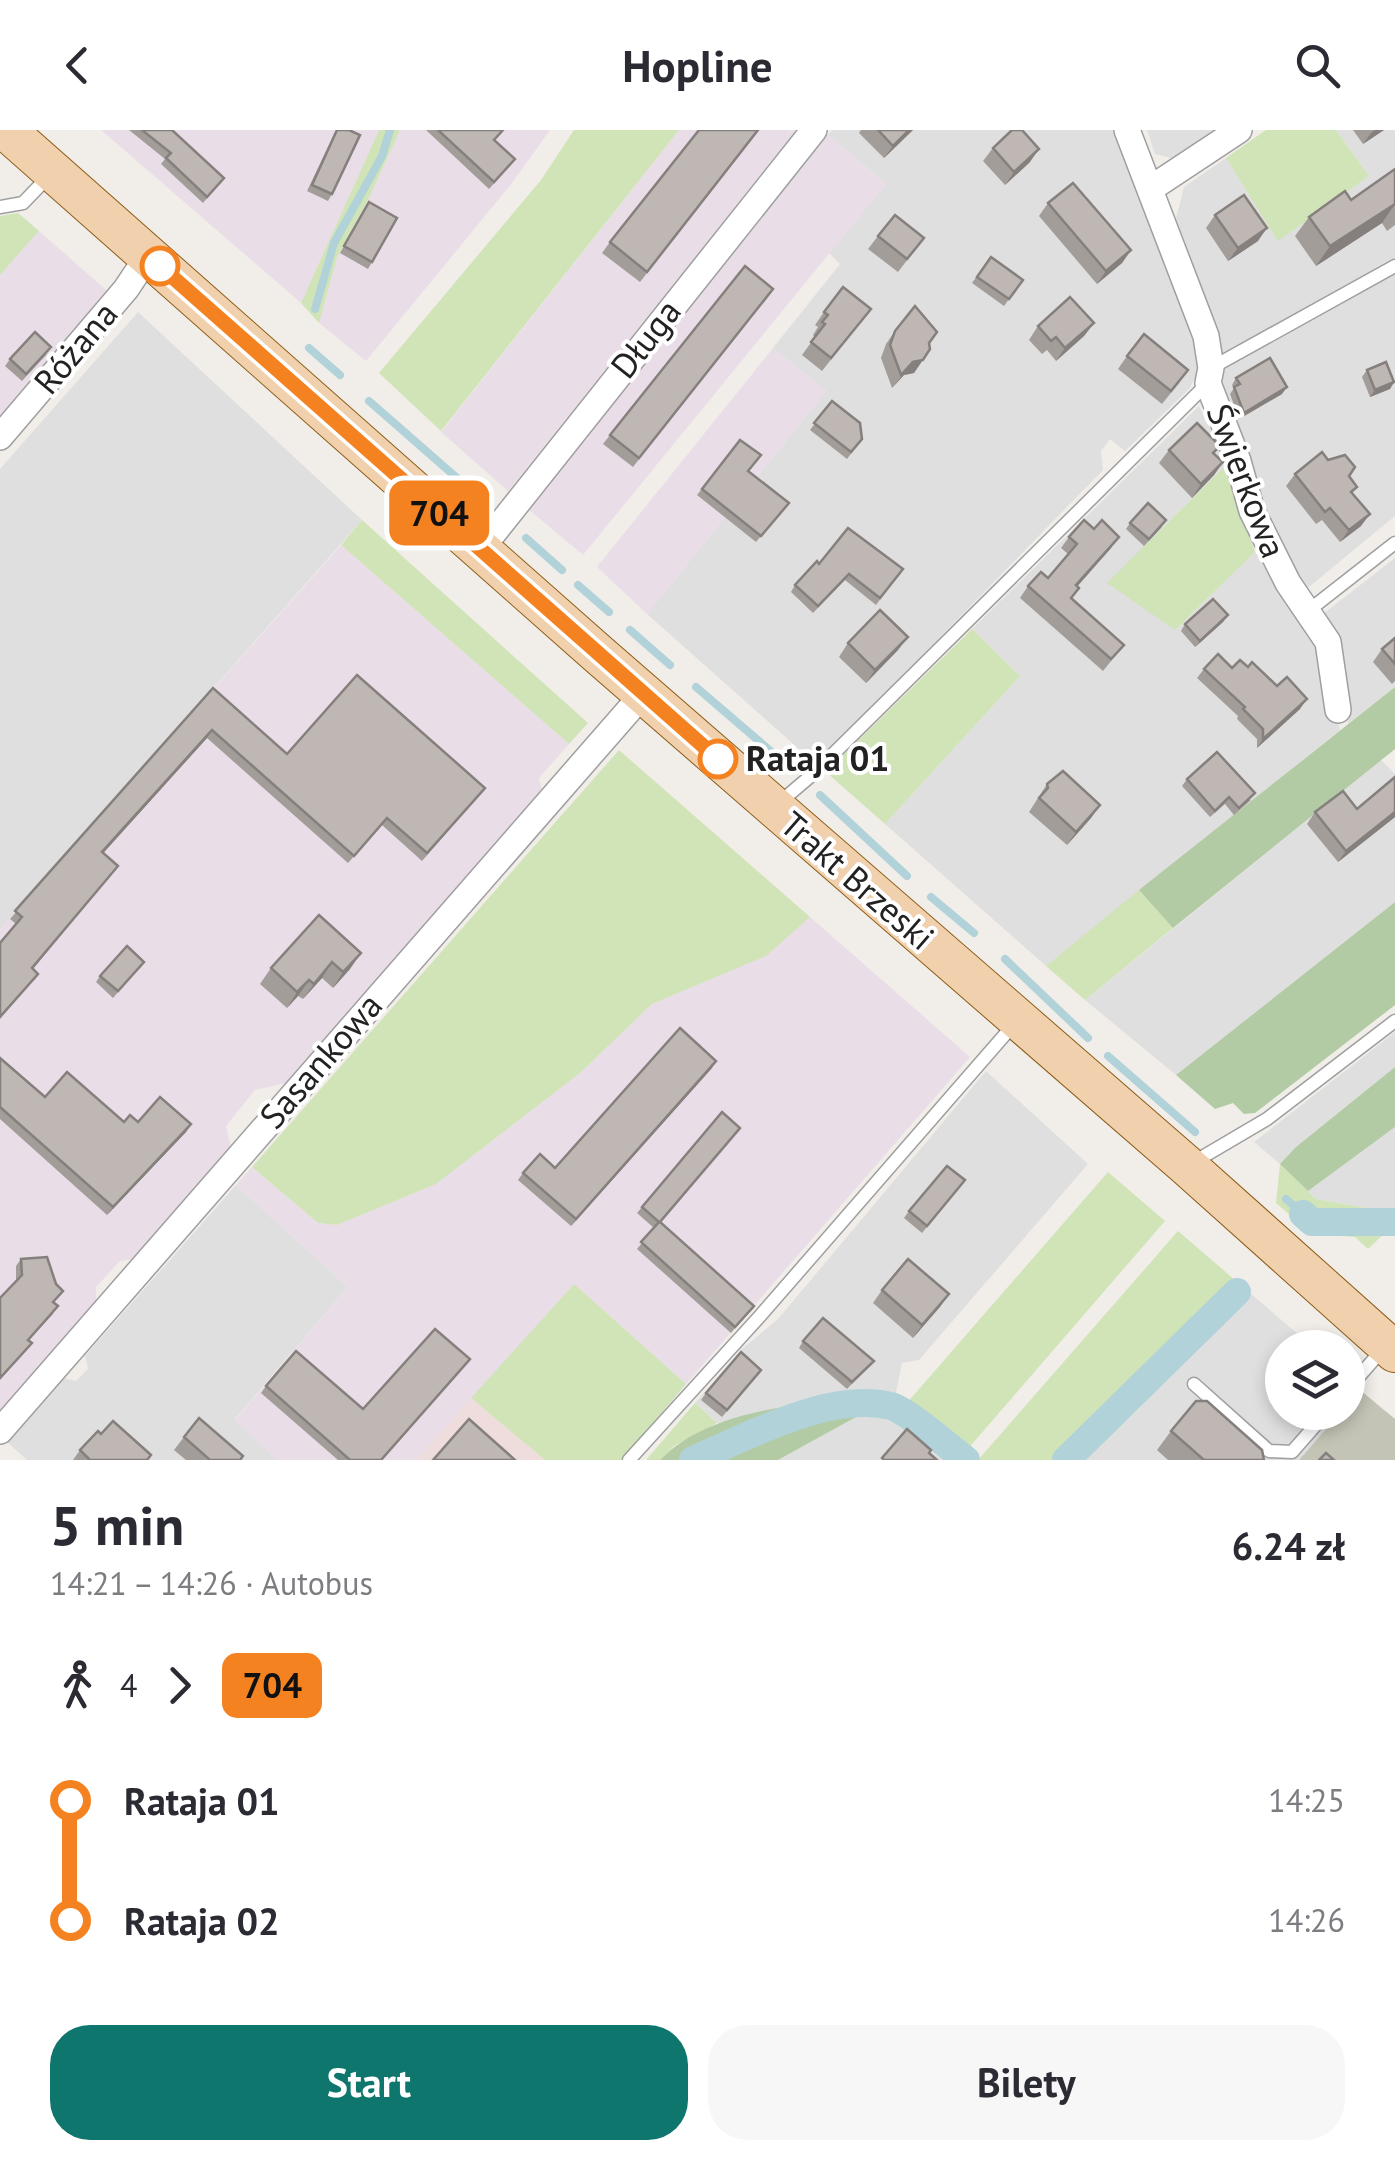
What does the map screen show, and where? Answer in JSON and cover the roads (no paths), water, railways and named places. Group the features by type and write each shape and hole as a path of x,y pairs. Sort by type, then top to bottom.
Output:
{"main road":[{"name":"Trakt Brzeski","path":"6,130 1391,1348"}],"street":[{"name":"Długa","path":"480,550 814,130"},
{"name":"Świerkowa","path":"1127,130 1206,336 1209,376 1268,549 1328,642 1338,710"},
{"path":"1150,189 1239,130"},
{"name":"Różana","path":"0,437 126,288 148,256"},
{"name":"Sasankowa","path":"0,1430 644,693"}],"lane":[{"path":"0,207 23,203 54,172"},
{"path":"774,808 814,774 1209,376 1395,266"},
{"path":"1308,610 1395,543"},
{"path":"630,1460 1017,1020"},
{"path":"1188,1166 1267,1119 1395,1021"},
{"path":"1365,1373 1391,1348"},
{"path":"1194,1384 1269,1451 1292,1452 1311,1430"}],"waterway":[{"path":"315,309 334,243 382,156 390,130"},
{"path":"309,348 340,375"},
{"path":"369,401 489,506"},
{"path":"526,538 562,570"},
{"path":"578,585 609,612"},
{"path":"630,630 670,665"},
{"path":"696,687 788,766"},
{"path":"820,795 907,876"},
{"path":"931,897 974,933"},
{"path":"1005,959 1088,1038"},
{"path":"1108,1056 1195,1132"},
{"path":"1286,1199 1303,1214"},
{"path":"1303,1214 1312,1222 1394,1222"},
{"path":"1066,1460 1237,1292"},
{"path":"693,1460 790,1418 867,1403 898,1409 966,1460"}],"place":[{"name":"Rataja 01","path":"718,759"}]}
